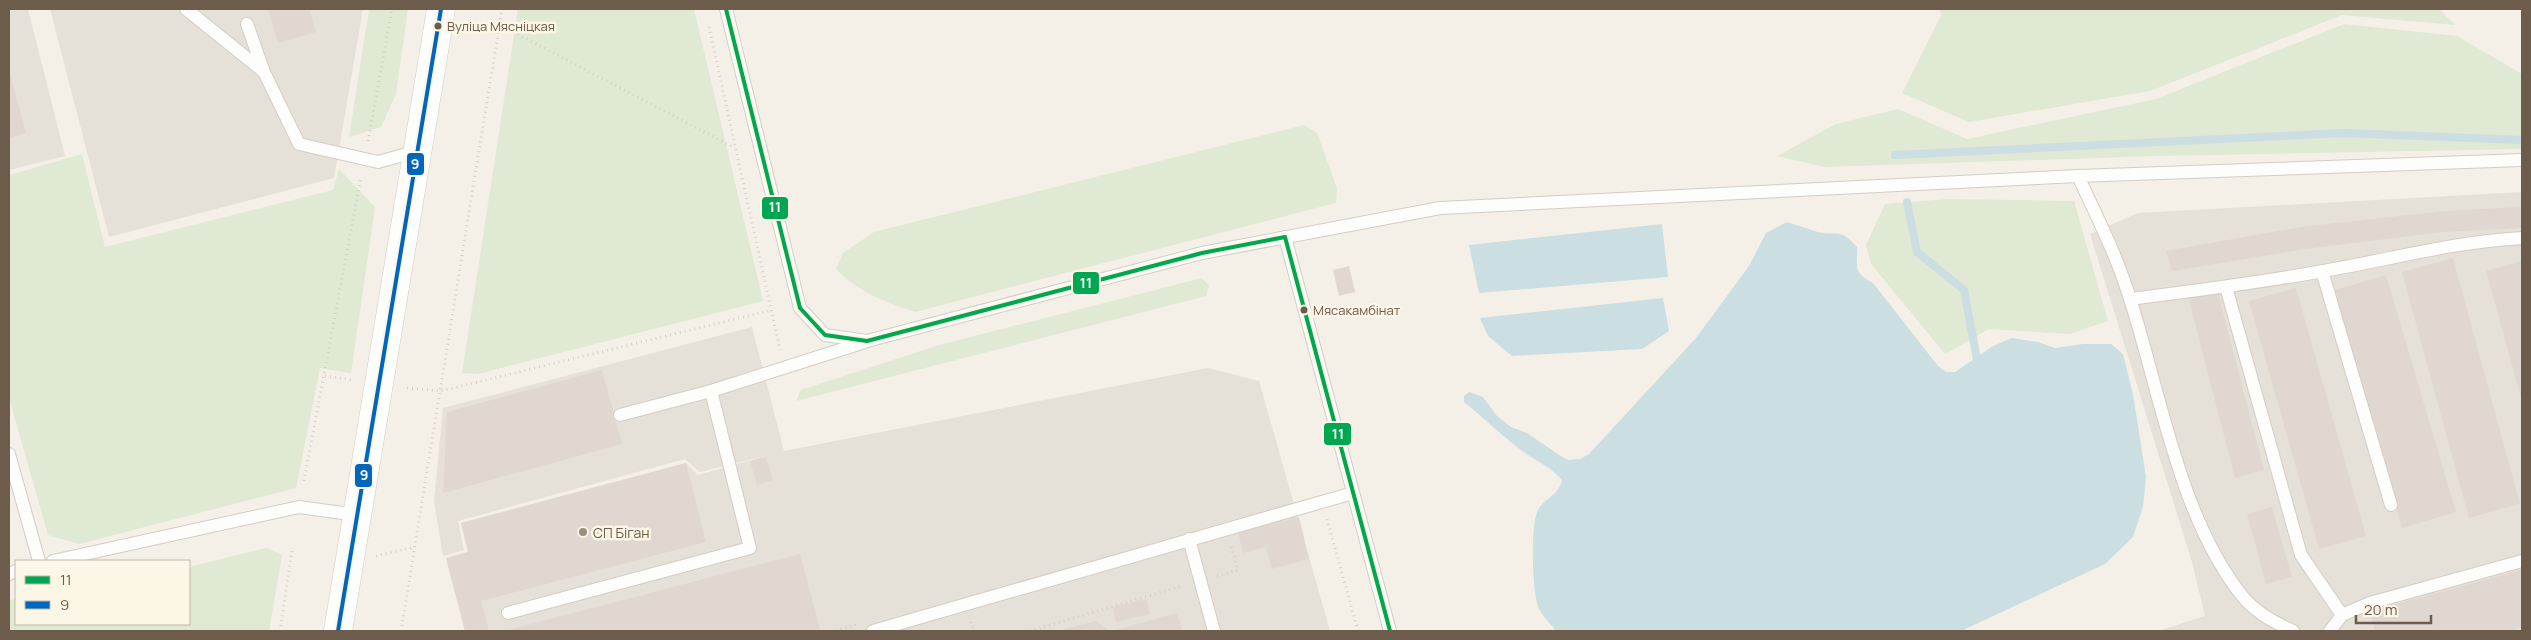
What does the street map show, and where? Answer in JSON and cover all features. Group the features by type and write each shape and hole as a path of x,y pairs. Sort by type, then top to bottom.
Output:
{"main road":[{"path":"338,631 381,384 441,9"}],"lane":[{"path":"186,9 264,72"},
{"path":"726,9 800,308 826,335 867,341"},
{"path":"247,24 264,72 299,144 378,162 418,151"},
{"path":"620,415 711,391 867,341 1202,252 1440,208 2078,176 2522,160"},
{"path":"2078,176 2105,234 2131,300 2188,491 2218,561 2244,598 2272,626 2292,631"},
{"path":"1285,237 1390,631"},
{"path":"2131,300 2322,271 2414,251 2480,241 2522,238"},
{"path":"2322,271 2391,505"},
{"path":"2226,286 2301,555 2342,615"},
{"path":"508,613 750,548 711,391"},
{"path":"9,454 39,560"},
{"path":"873,631 1353,493"},
{"path":"58,560 299,507 357,515"},
{"path":"1189,539 1214,631"},
{"path":"2330,631 2342,615 2370,603 2522,561"}],"path":[{"path":"304,481 392,9"},
{"path":"402,631 502,9"},
{"path":"707,18 772,310 783,368"},
{"path":"500,25 736,148"},
{"path":"407,388 441,391 772,310"},
{"path":"325,376 353,380"},
{"path":"1323,502 1358,631"},
{"path":"1030,631 1238,570 1226,529"},
{"path":"349,562 415,547"},
{"path":"280,631 292,551"}],"shaded area":[{"path":"9,9 28,9 65,156 9,170"},
{"path":"50,9 363,9 334,178 109,237"},
{"path":"2522,192 2522,631 2158,631 2205,616 2192,562 2090,234 2138,213"},
{"path":"1787,222 1818,232 1846,236 1857,247 1859,272 1873,283 1938,366 1946,372 1955,372 1993,346 2012,338 2038,342 2055,348 2083,344 2111,344 2123,354 2133,394 2146,477 2143,507 2133,537 2105,564 1961,631 1556,631 1539,609 1533,575 1533,544 1535,518 1538,510 1555,493 1562,480 1553,471 1521,450 1464,402 1464,396 1469,392 1483,397 1497,416 1511,427 1527,433 1568,460 1580,459 1589,454 1696,338 1749,266 1766,233"},
{"path":"1662,224 1668,277 1479,293 1469,245"},
{"path":"1663,298 1669,331 1642,349 1512,356 1488,336 1480,318"},
{"path":"752,327 784,451 1208,368 1259,381 1330,631 465,631 446,558 468,552 461,523 686,463 698,475 769,455 700,472 685,459 458,521 464,550 443,556 434,501 443,408"}],"green space":[{"path":"369,9 408,9 396,94 381,127 349,137"},
{"path":"518,9 694,9 763,301 478,374 462,373"},
{"path":"1939,9 2439,9 2455,25 2342,15 2150,91 1969,122 1902,93 1941,15"},
{"path":"2344,24 2457,36 2522,74 2522,149 2158,156 1824,167 1777,156 1836,124 1898,109 1967,139 2156,99"},
{"path":"1304,125 1317,133 1337,188 1336,203 915,312 863,290 836,269 843,253 874,232"},
{"path":"82,154 105,247 333,190 339,169 375,207 351,373 320,368 296,488 79,544 48,535 9,398 9,175"},
{"path":"1949,199 2074,201 2108,321 2070,334 1989,329 1945,354 1871,264 1866,245 1885,204"},
{"path":"1202,278 1209,286 1206,296 796,401 801,390 939,345"},
{"path":"266,548 282,555 269,631 9,631 9,601 15,598 15,625 190,625 190,567"}],"building":[{"path":"268,9 309,9 316,32 278,43"},
{"path":"9,70 26,133 9,138"},
{"path":"2522,207 2522,228 2443,232 2304,249 2172,271 2166,251 2301,227 2444,211"},
{"path":"2453,258 2520,504 2469,518 2402,272"},
{"path":"2522,261 2522,401 2486,271"},
{"path":"1349,266 1355,292 1339,296 1333,270"},
{"path":"2386,275 2456,512 2402,528 2332,291"},
{"path":"2296,288 2366,536 2319,549 2249,301"},
{"path":"2218,293 2264,470 2235,478 2189,300"},
{"path":"602,370 622,444 443,493 447,412"},
{"path":"766,457 773,480 757,485 750,461"},
{"name":"СП Біган","path":"686,463 706,542 481,601 489,631 465,631 446,558 468,552 461,523"},
{"path":"2272,507 2292,577 2266,584 2247,514"},
{"path":"1299,517 1309,559 1272,569 1266,547 1243,553 1238,532"},
{"path":"800,554 820,629 810,631 504,631"},
{"path":"2522,570 2522,627 2507,631 2375,631 2370,611"},
{"path":"1146,599 1150,614 1116,622 1113,607"},
{"path":"1177,613 1182,631 1112,631"},
{"path":"1096,621 1110,631 1057,631"}],"waterway":[{"path":"1895,155 2344,133 2522,140"},
{"path":"1907,202 1917,252 1964,290 1978,365"}],"transit line":[{"name":"9","path":"338,631 441,9"},
{"name":"11","path":"726,9 800,308 825,335 867,341 1202,253 1285,237"},
{"name":"11","path":"1285,237 1390,631"}],"place":[{"name":"Вуліца Мясніцкая","path":"438,26"},
{"name":"Мясакамбінат","path":"1304,310"},
{"name":"СП Біган","path":"583,532"}]}
